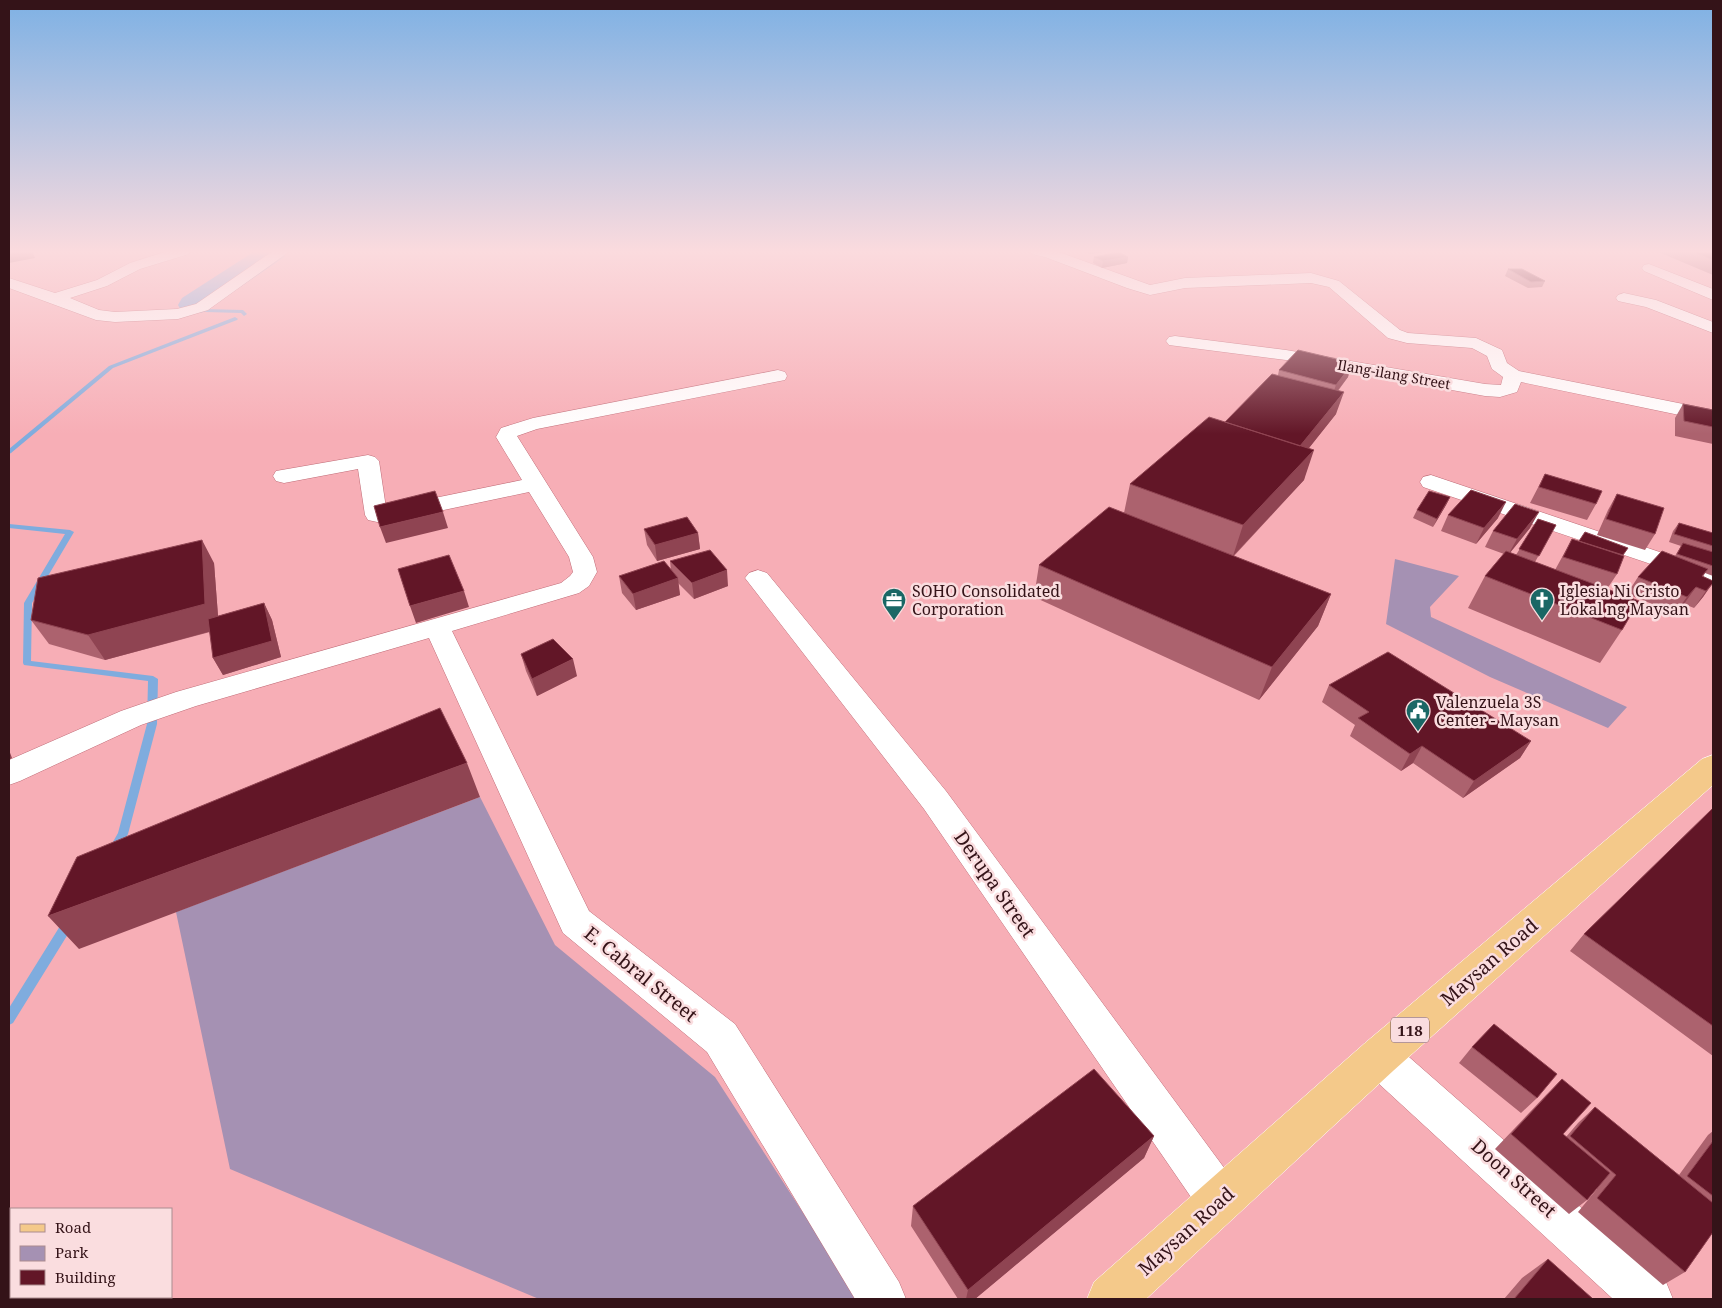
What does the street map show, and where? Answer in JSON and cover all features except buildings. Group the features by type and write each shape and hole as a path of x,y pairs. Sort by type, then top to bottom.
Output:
{"main road":[{"name":"Maysan Road","path":"1111,1299 1379,1057 1713,768"}],"street":[{"path":"89,312 96,315 115,317 185,312"},
{"path":"1368,312 1394,334 1407,338 1476,344 1496,354 1498,365 1513,375 1713,416"},
{"path":"1673,312 1713,328"},
{"name":"Ilang-ilang Street","path":"1175,341 1286,355 1500,392 1510,388 1513,375"},
{"path":"9,773 131,718 186,699 570,588 580,581 585,572 581,557 506,437 508,432 516,428 778,376"},
{"path":"284,476 368,461 376,515 382,516 534,484"},
{"path":"1431,482 1713,578"},
{"name":"Derupa Street","path":"758,578 935,800 1220,1200"},
{"name":"E. Cabral Street","path":"437,627 576,922 721,1038 882,1299"},
{"name":"Doon Street","path":"1379,1057 1649,1299"}],"green space":[{"path":"1395,559 1459,576 1430,607 1431,617 1627,707 1608,728 1490,677 1386,624"},
{"path":"480,797 555,945 715,1077 859,1299 539,1299 230,1169 176,912"}],"waterway":[{"path":"9,452 111,367 235,319"},
{"path":"9,526 70,532 28,603 27,663 153,679 152,724 123,834 114,849"},
{"path":"9,1019 69,922"}],"place":[{"name":"SOHO Consolidated Corporation","path":"894,621"},
{"name":"Iglesia Ni Cristo Lokal ng Maysan","path":"1542,621"},
{"name":"Valenzuela 3S Center - Maysan","path":"1418,732"}]}
